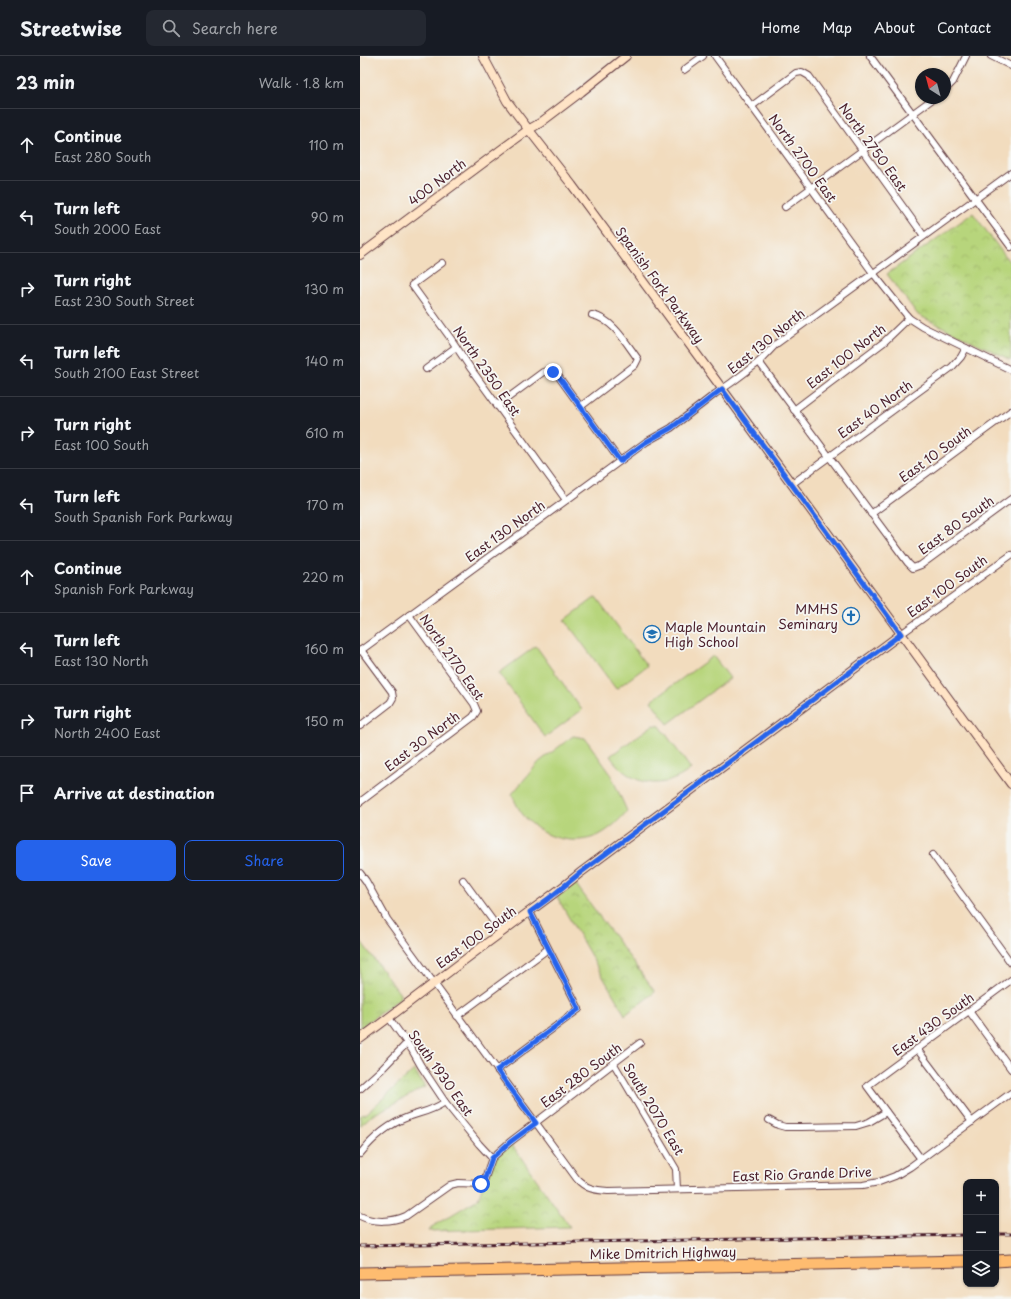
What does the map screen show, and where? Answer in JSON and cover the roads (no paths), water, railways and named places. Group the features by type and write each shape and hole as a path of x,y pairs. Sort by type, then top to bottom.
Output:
{"highway":[{"path":"999,1261 1011,1260"},
{"name":"Mike Dmitrich Highway","path":"360,1273 963,1261"}],"street":[{"name":"Spanish Fork Parkway","path":"483,56 507,101 528,130 572,185 1011,784"},
{"name":"400 North","path":"528,130 536,120 618,56"},
{"name":"400 North","path":"360,255 528,130 540,123 626,56"},
{"path":"684,70 703,56"},
{"name":"North 2700 East","path":"715,56 873,273 909,318 923,327 1011,370"},
{"path":"870,56 1011,247"},
{"path":"951,84 966,56"},
{"path":"991,56 1011,66"},
{"name":"North 2750 East","path":"752,106 796,74 802,72 808,76 924,236"},
{"path":"785,207 925,104"},
{"name":"East 130 North","path":"361,651 646,442 671,428 759,362 776,344 1011,173"},
{"name":"North 2350 East","path":"442,263 412,285 470,369 566,500"},
{"path":"580,407 635,365 638,359 620,334 600,317 592,315"},
{"name":"East 100 North","path":"794,410 884,342 909,318"},
{"path":"426,369 456,347"},
{"name":"East 40 North","path":"792,484 952,367 966,348"},
{"path":"759,362 871,514"},
{"path":"497,406 543,372 550,370 556,373 620,461"},
{"name":"East 10 South","path":"871,514 1011,411"},
{"name":"East 80 South","path":"871,514 913,568 921,565 1011,499"},
{"name":"East 100 South","path":"360,1039 901,634 1011,555"},
{"name":"North 2170 East","path":"409,615 474,704 477,711"},
{"path":"360,726 390,703 393,698 392,692 361,651"},
{"name":"East 30 North","path":"360,802 473,717 477,711"},
{"path":"932,855 1011,963"},
{"path":"360,873 387,919 536,1123"},
{"path":"463,880 501,932"},
{"path":"497,1070 579,1009 530,912"},
{"path":"458,1016 548,949"},
{"name":"East 430 South","path":"886,1112 867,1086 1011,980"},
{"path":"969,1011 1011,1069"},
{"name":"South 1930 East","path":"389,1018 407,1042 445,1102 492,1158"},
{"path":"360,1089 382,1069 407,1042"},
{"name":"East 280 South","path":"360,1216 377,1221 399,1219 406,1216 450,1185 458,1183 481,1184 484,1181 492,1158 510,1142 640,1043"},
{"path":"917,1049 972,1122"},
{"name":"South 2070 East","path":"614,1064 676,1169 677,1189"},
{"name":"East Rio Grande Drive","path":"536,1123 577,1179 583,1186 590,1189 608,1191 863,1186 895,1176 921,1159 1011,1093"},
{"path":"360,1154 376,1136 391,1125 407,1117 437,1108 445,1102"},
{"path":"769,1120 785,1127 856,1126 869,1122 886,1112 921,1159"}],"railway":[{"path":"999,1234 1011,1234"},
{"path":"360,1246 963,1235"}],"place":[{"name":"MMHS Seminary","path":"851,616"},
{"name":"Maple Mountain High School","path":"652,634"}]}
